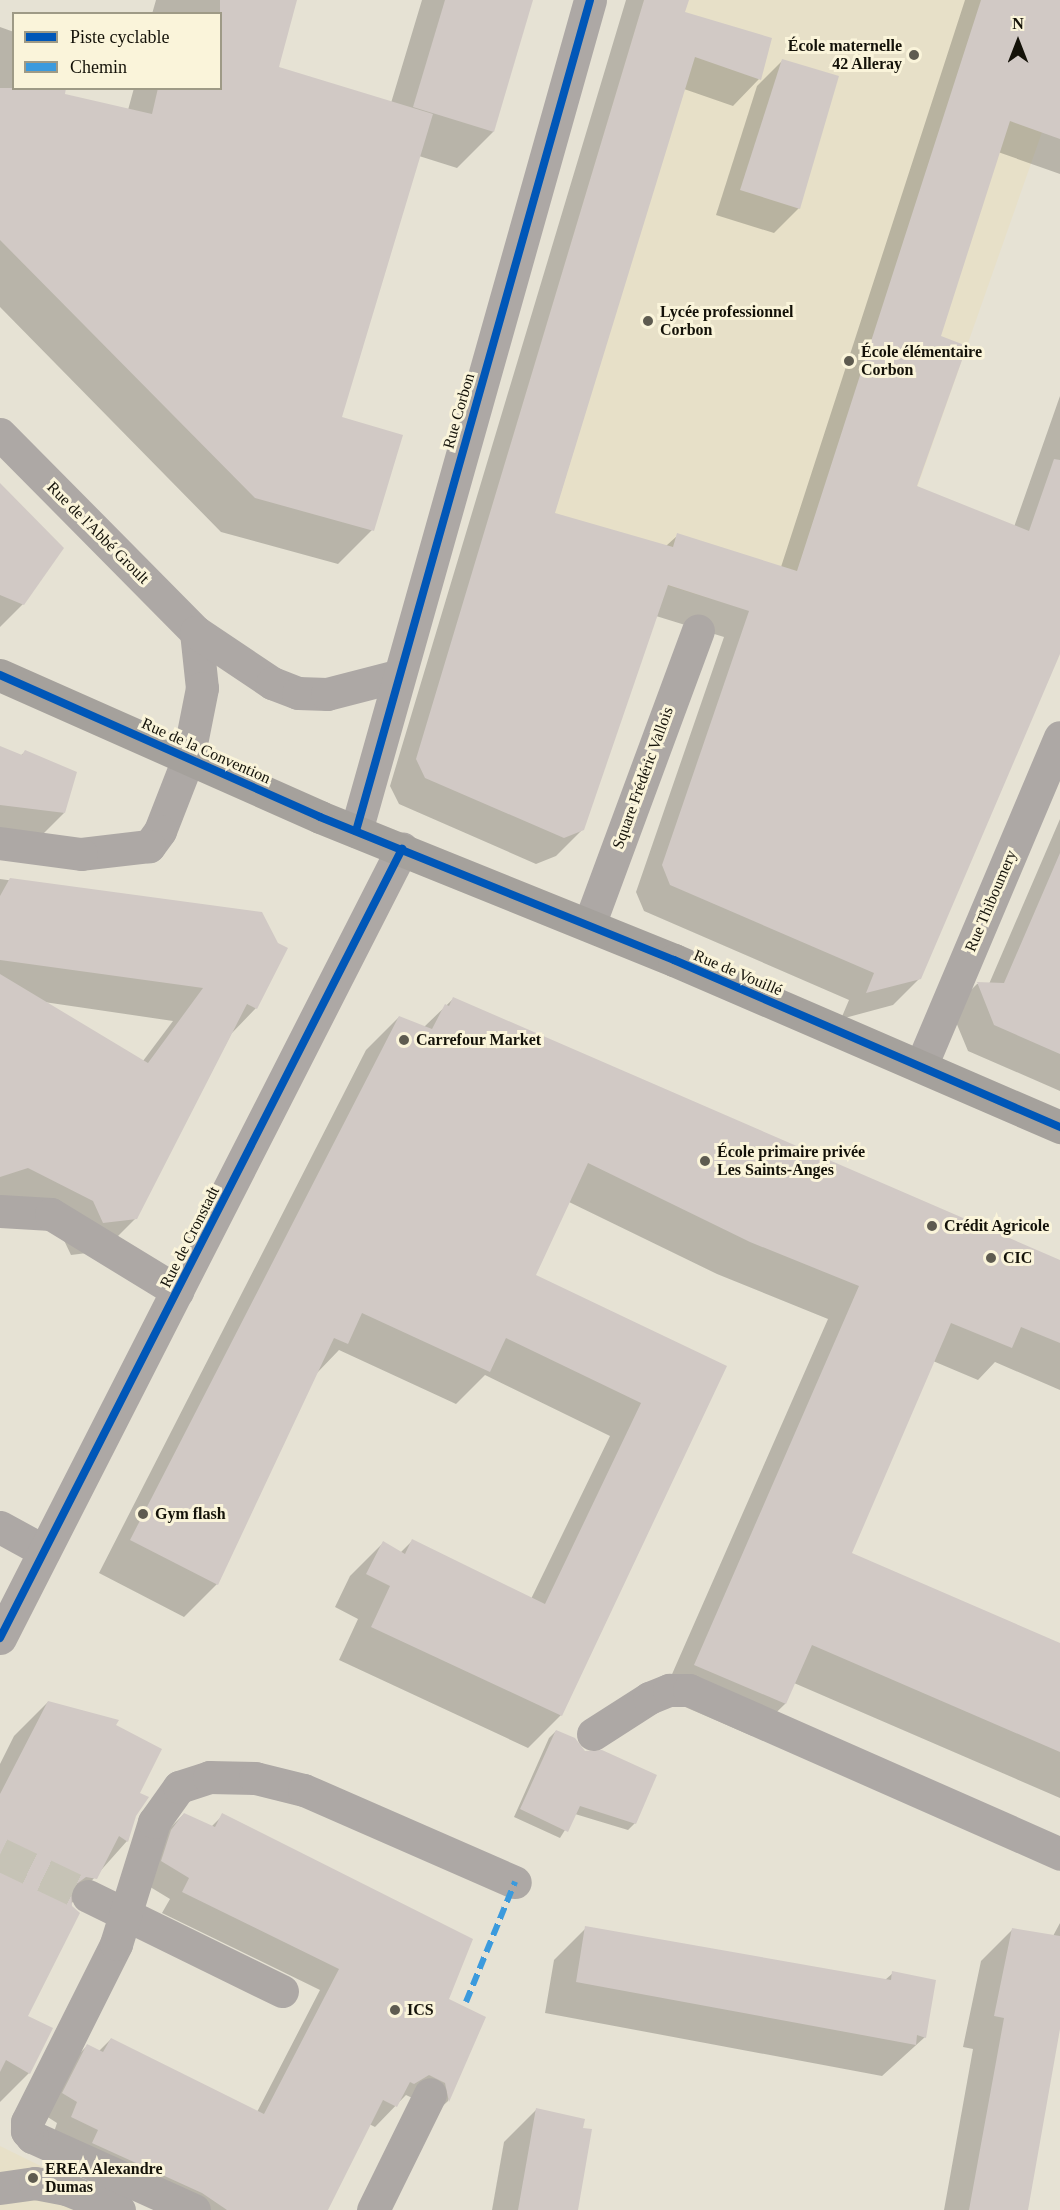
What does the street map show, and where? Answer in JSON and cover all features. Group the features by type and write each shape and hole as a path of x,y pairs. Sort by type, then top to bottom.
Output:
{"main road":[{"name":"Rue de la Convention","path":"0,675 188,759 402,849"},
{"name":"Rue de Vouillé","path":"402,849 921,1066 1060,1127"}],"street":[{"name":"Rue Corbon","path":"356,831 397,676 590,0"},
{"name":"Rue de l'Abbé Groult","path":"0,434 196,632 272,683 298,693 327,694 397,676"},
{"name":"Square Frédéric Vallois","path":"589,926 698,630"},
{"path":"5,853 81,854 149,846 160,831 188,759 202,688 196,632"},
{"name":"Rue Thiboumery","path":"921,1066 1060,737"},
{"name":"Rue de Cronstadt","path":"0,1638 402,849"},
{"path":"0,1211 51,1214 177,1292"},
{"path":"0,1527 44,1551"},
{"path":"593,1734 649,1698 669,1690 689,1690 1060,1854"},
{"path":"194,2210 33,2137 27,2131 27,2122 116,1944 154,1822 179,1787 209,1777 255,1778 304,1790 515,1882"},
{"path":"88,1896 126,1912 282,1991"},
{"path":"373,2210 430,2094"},
{"path":"0,2188 35,2183 66,2189 119,2210"}],"shaded area":[{"path":"644,0 1060,0 1060,81 862,645 485,530"},
{"name":"EREA Alexandre Dumas","path":"0,2146 130,2210 0,2210"}],"building":[{"path":"220,0 297,0 279,67 433,114 342,417 403,435 374,531 255,498 0,240 0,88 66,90 65,94 152,114 158,90 222,90 222,12 220,12"},
{"path":"445,0 533,0 494,132 413,107"},
{"path":"644,0 689,0 685,12 772,38 761,80 695,57 555,513 673,547 677,533 797,571 981,0 1060,0 1060,139 1010,121 941,336 967,346 917,486 1029,531 1054,459 1060,460 1060,654 921,979 866,993 874,973 670,885 662,865 749,611 668,585 584,830 564,838 425,778 416,759"},
{"path":"782,59 839,76 800,209 740,190"},
{"path":"0,483 64,548 24,605 0,595"},
{"path":"0,746 22,755 25,750 77,772 65,813 0,805"},
{"path":"1060,853 1060,1054 994,1025 977,982 1004,983"},
{"path":"10,878 262,912 278,943 288,948 257,1009 247,1004 137,1219 103,1223 93,1201 28,1168 0,1177 0,974 148,1063 203,988 0,960 0,896"},
{"path":"453,997 1060,1260 1060,1343 1021,1327 1012,1348 951,1323 852,1553 1060,1643 1060,1752 812,1645 786,1704 694,1665 859,1286 750,1242 588,1163 536,1275 727,1366 562,1716 371,1627 390,1586 366,1574 383,1541 405,1554 412,1539 545,1604 641,1403 506,1338 490,1372 362,1313 348,1344 334,1338 218,1585 130,1540 399,1016 432,1029 445,1004 449,1006"},
{"path":"48,1701 119,1720 116,1725 162,1749 140,1793 149,1797 136,1816 128,1842 119,1836 97,1879 86,1877 71,1888 72,1906 80,1913 28,2016 53,2028 30,2074 6,2060 0,2072 0,1794"},
{"path":"556,1730 575,1738 585,1751 602,1750 657,1775 636,1824 580,1806 568,1832 520,1809"},
{"name":"ICS","path":"184,1813 215,1827 222,1813 473,1939 449,1999 486,2017 449,2102 445,2083 429,2075 414,2084 410,2082 397,2107 383,2100 328,2210 227,2210 202,2193 92,2143 98,2130 71,2117 77,2102 62,2093 87,2044 103,2052 111,2038 264,2114 339,1969 182,1892 189,1878 161,1861 171,1830"},
{"path":"585,1926 891,1980 892,1971 936,1980 926,2038 917,2035 916,2045 576,1982"},
{"path":"1012,1928 1060,1936 1060,2029 1028,2210 969,2210 1004,2018 994,2016"},
{"path":"536,2108 585,2119 583,2128 592,2129 578,2210 518,2210"}],"tunnel":[{"path":"0,1854 88,1896"}],"marked path":[{"path":"466,2002 515,1882"}],"cycle path":[{"path":"356,831 590,0"},
{"path":"0,675 320,817 674,960 1060,1127"},
{"path":"0,1638 402,849"}],"place":[{"name":"École maternelle 42 Alleray","path":"914,55"},
{"name":"Lycée professionnel Corbon","path":"648,321"},
{"name":"École élémentaire Corbon","path":"849,361"},
{"name":"Carrefour Market","path":"404,1040"},
{"name":"École primaire privée Les Saints-Anges","path":"705,1161"},
{"name":"Crédit Agricole","path":"932,1226"},
{"name":"CIC","path":"991,1258"},
{"name":"Gym flash","path":"143,1514"},
{"name":"ICS","path":"395,2010"},
{"name":"EREA Alexandre Dumas","path":"33,2178"}]}
